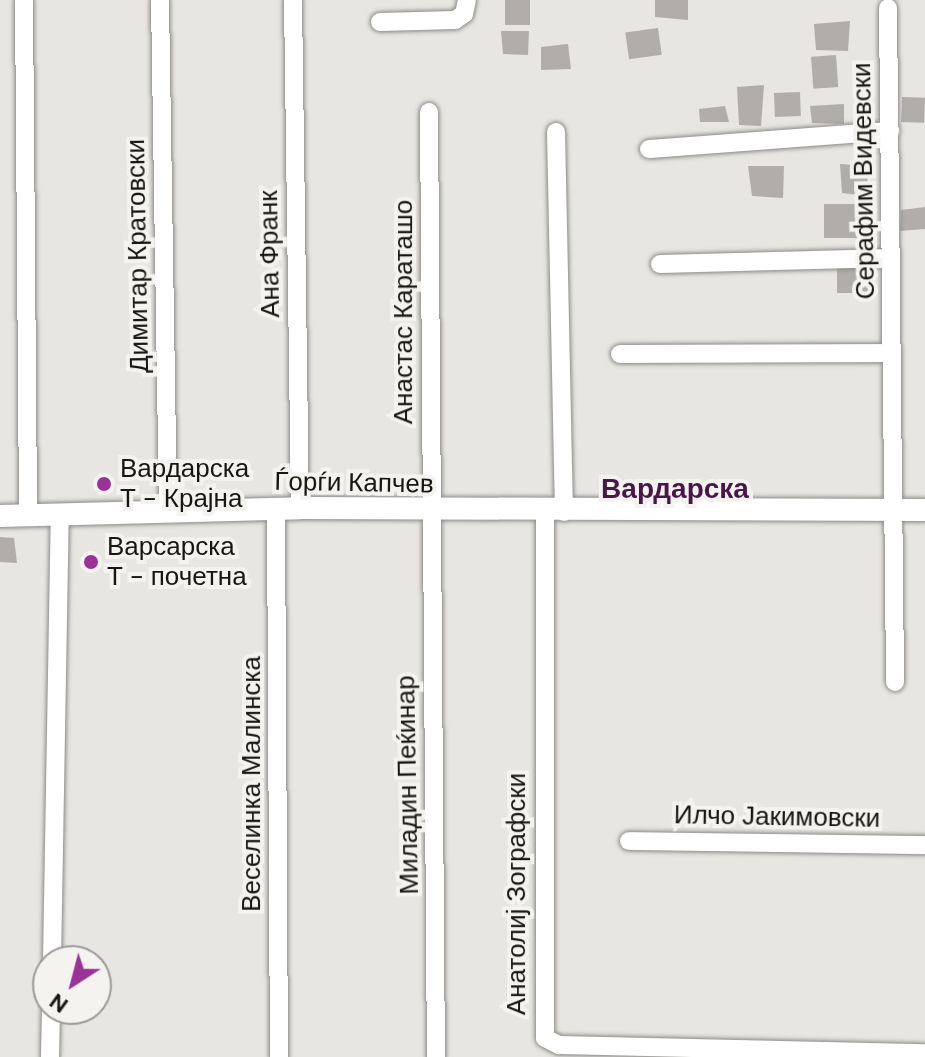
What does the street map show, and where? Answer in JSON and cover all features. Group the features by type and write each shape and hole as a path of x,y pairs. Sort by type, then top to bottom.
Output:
{"street":[{"path":"24,0 28,515"},
{"name":"Димитар Кратовски","path":"160,0 168,512"},
{"name":"Ана Франк","path":"293,0 300,508"},
{"path":"380,22 455,20 464,14 467,0"},
{"name":"Серафим Видевски","path":"888,8 895,682"},
{"name":"Анастас Караташо","path":"429,112 431,512"},
{"path":"649,149 890,131"},
{"path":"555,512 556,132"},
{"path":"660,264 891,258"},
{"path":"620,354 892,353"},
{"name":"Ѓорѓи Капчев","path":"0,516 300,508 431,512 925,510"},
{"name":"Веселинка Малинска","path":"276,510 279,1057"},
{"name":"Миладин Пеќинар","path":"431,512 436,1057"},
{"name":"Анатолиј Зографски","path":"555,512 545,1038 559,1045 925,1053"},
{"path":"52,945 60,514"},
{"name":"Илчо Јакимовски","path":"629,841 925,845"},
{"path":"50,1057 51,1025"}],"building":[{"path":"505,0 530,0 530,25 505,25"},
{"path":"655,0 688,0 688,20 655,17"},
{"path":"850,21 848,51 816,50 814,24"},
{"path":"658,28 662,55 629,59 625,33"},
{"path":"501,31 529,31 528,55 503,54"},
{"path":"568,44 571,69 541,70 541,47"},
{"path":"836,55 838,87 813,89 811,57"},
{"path":"764,85 761,126 739,125 737,87"},
{"path":"800,92 801,116 775,117 774,93"},
{"path":"902,97 925,98 924,123 901,122"},
{"path":"844,104 844,124 812,123 810,106"},
{"path":"725,106 729,122 700,122 699,109"},
{"path":"840,164 867,166 868,196 842,193"},
{"path":"748,166 784,166 783,198 752,196"},
{"path":"824,204 860,204 860,238 824,238"},
{"path":"925,207 925,229 900,231 901,210"},
{"path":"837,259 868,259 868,293 837,293"},
{"path":"0,537 14,538 17,563 0,562"}],"place":[{"name":"Вардарска Т - Крајна","path":"104,484"},
{"name":"Варсарска Т - почетна","path":"91,562"}],"district":[{"name":"Вардарска","path":"675,489"}]}
